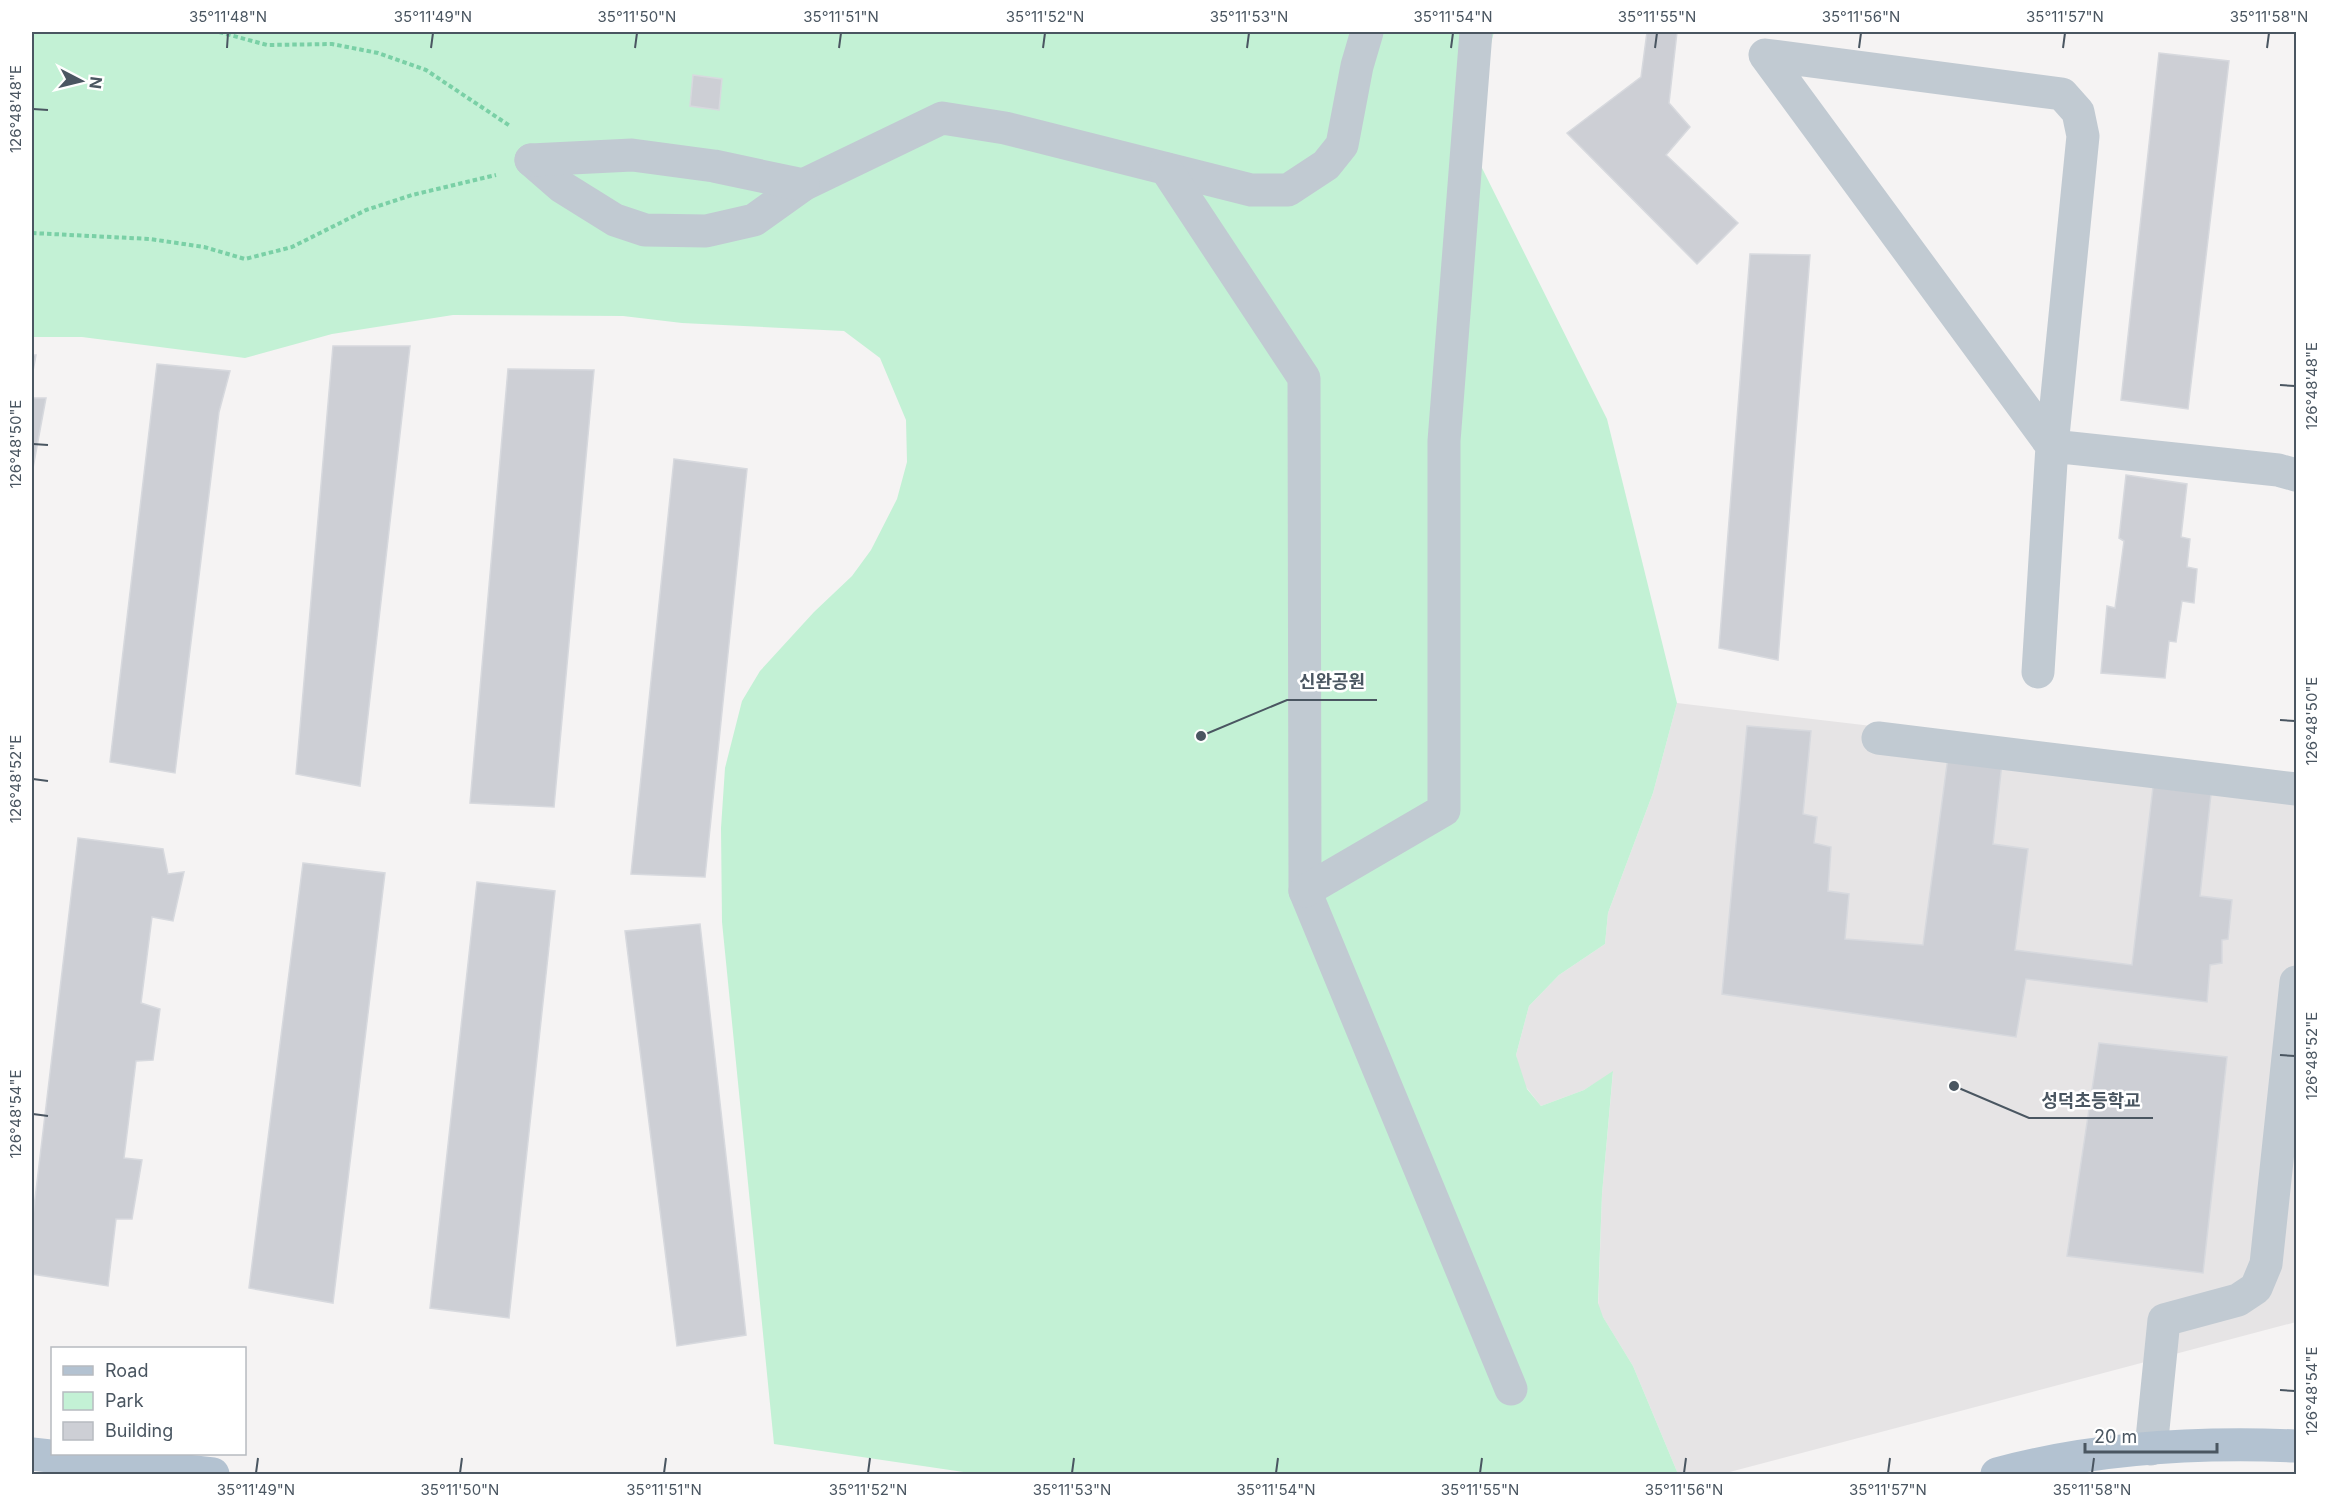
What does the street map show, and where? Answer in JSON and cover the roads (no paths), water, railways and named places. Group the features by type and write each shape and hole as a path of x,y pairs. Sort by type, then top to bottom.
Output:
{"main road":[{"path":"1997,1474 2033,1464 2151,1449 2244,1444 2296,1446"},
{"path":"32,1454 213,1474"}],"street":[{"path":"803,185 714,166 632,155 531,160 562,187 615,220 645,230 706,231 754,220 803,185 942,118 1005,128 1251,190 1288,190 1326,165 1342,145 1357,66 1367,32"},
{"path":"1305,891 1444,810 1444,441 1476,32"},
{"path":"2038,672 2052,446 2083,136 2078,112 2062,94 1765,55 2052,446 2278,470 2296,475"},
{"path":"1166,169 1304,378 1305,891 1511,1389"},
{"path":"1878,738 2296,789"},
{"path":"2151,1449 2164,1320 2238,1300 2256,1288 2266,1264 2296,982"}],"place":[{"name":"신완공원","path":"1201,736"},
{"name":"성덕초등학교","path":"1954,1086"}]}
